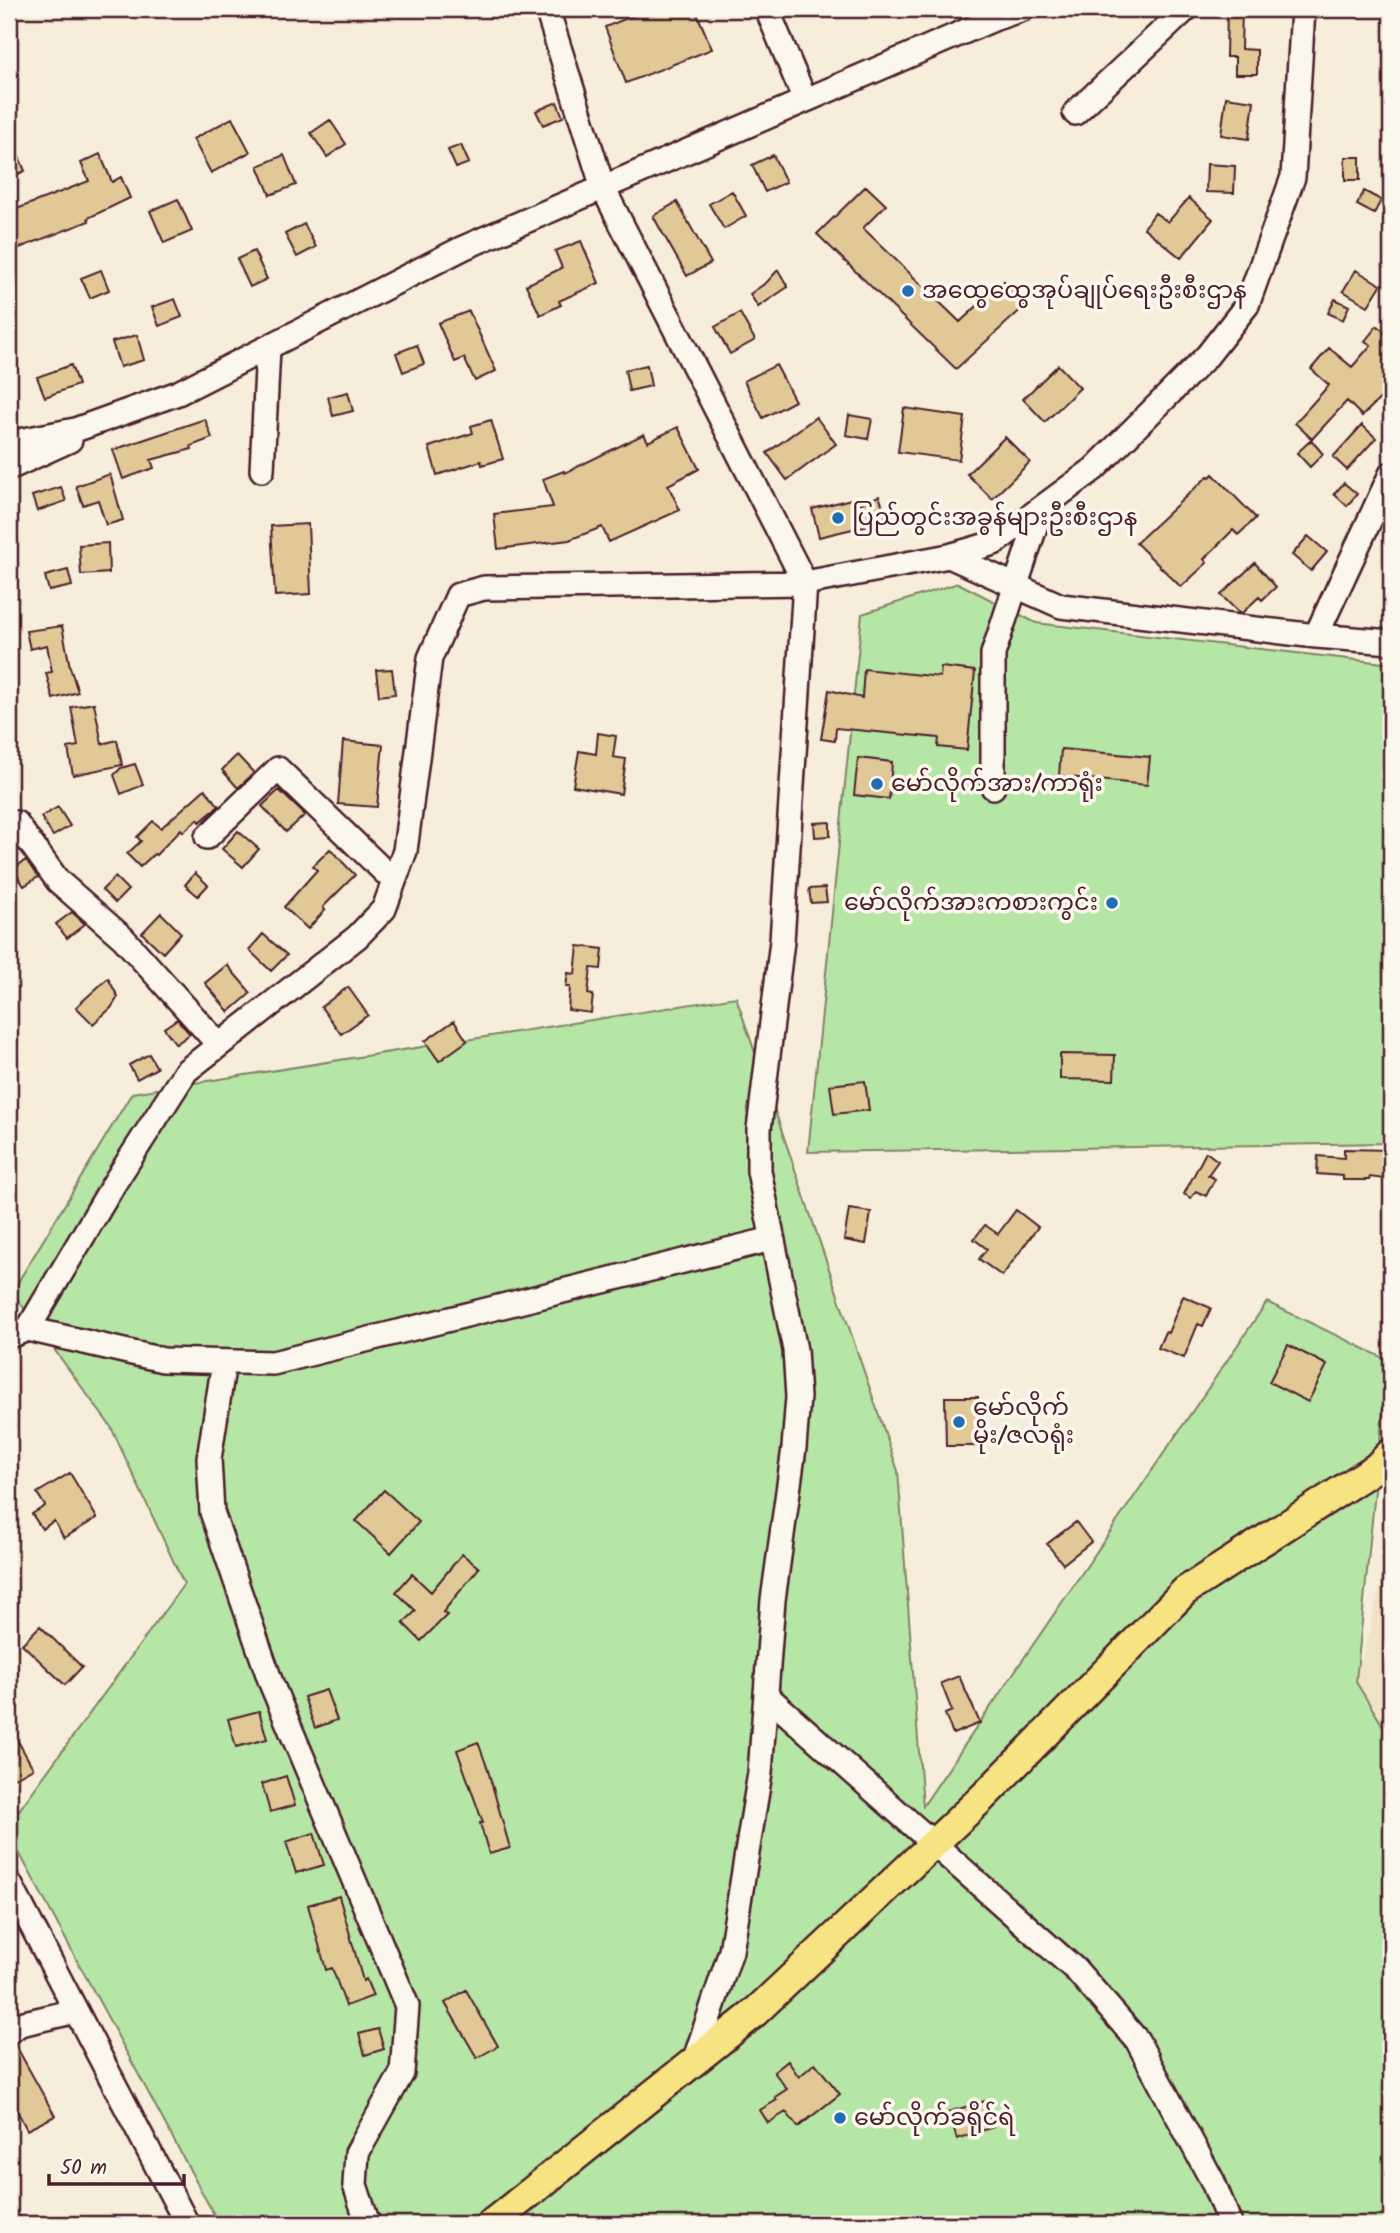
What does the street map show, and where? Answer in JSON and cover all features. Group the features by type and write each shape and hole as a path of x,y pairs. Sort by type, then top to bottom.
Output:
{"main road":[{"path":"491,2224 752,2015 982,1798 1185,1591 1377,1467 1391,1453"}],"street":[{"path":"547,9 603,188 805,583 782,941 759,1129 759,1171 795,1350 798,1397 794,1448 773,1600 760,1773 731,1951 694,2062"},
{"path":"767,9 804,100"},
{"path":"9,443 75,430 178,393 463,248 996,18 1023,9"},
{"path":"1075,113 1186,9"},
{"path":"772,1239 273,1363 163,1360 18,1332 186,1071 357,937 384,909 405,850 430,658 458,595 484,588 805,583 949,556 994,543 1094,469 1207,356 1247,305 1293,177 1303,9"},
{"path":"262,470 268,348"},
{"path":"9,468 150,403"},
{"path":"1316,636 1391,474"},
{"path":"993,787 993,654 1041,509"},
{"path":"949,556 1061,606 1316,636 1391,642"},
{"path":"207,837 278,769 394,881"},
{"path":"16,823 58,881 122,938 219,1045"},
{"path":"224,1362 209,1460 212,1512 271,1683 407,2006 402,2073 357,2153 355,2185 368,2224"},
{"path":"766,1695 1077,1971 1137,2040 1213,2182 1230,2224"},
{"path":"9,1885 187,2224"},
{"path":"9,2032 20,2024 76,2011"}],"shaded area":[{"path":"1391,1543 1391,1739 1356,1683"}],"green space":[{"name":"မော်လိုက်အားကစားကွင်း","path":"958,583 1036,623 1391,664 1391,1143 808,1152 862,614"},
{"path":"736,997 898,1471 923,1806 1267,1302 1388,1360 1356,1682 1391,1739 1391,2224 219,2224 9,1834 9,1824 184,1584 111,1427 12,1292 132,1093"}],"building":[{"path":"650,9 695,9 712,49 626,83 605,27"},
{"path":"1227,9 1242,9 1241,49 1257,50 1257,74 1235,74 1235,57 1226,57"},
{"path":"1226,97 1254,101 1249,139 1221,135"},
{"path":"557,102 563,117 543,125 536,111"},
{"path":"232,118 250,152 211,173 193,139"},
{"path":"330,120 346,144 327,157 311,133"},
{"path":"9,132 25,171 9,178"},
{"path":"461,145 469,163 456,168 448,150"},
{"path":"100,154 112,182 121,177 130,198 88,218 89,221 9,252 9,212 89,181 81,163"},
{"path":"284,155 296,185 270,195 258,166"},
{"path":"773,155 786,182 765,192 752,165"},
{"path":"1345,157 1360,157 1360,180 1345,180"},
{"path":"1207,164 1235,166 1234,193 1206,192"},
{"path":"866,186 886,205 863,228 960,322 1004,281 1026,305 956,369 817,234"},
{"path":"732,191 746,216 724,229 709,204"},
{"path":"1364,191 1381,200 1374,214 1357,205"},
{"path":"1189,198 1213,219 1181,258 1144,228 1155,213 1168,222"},
{"path":"178,199 192,231 164,243 150,211"},
{"path":"677,202 711,263 687,276 653,216"},
{"path":"304,224 316,247 297,257 285,234"},
{"path":"581,241 599,283 559,301 561,305 540,315 526,285 562,268 555,251"},
{"path":"254,251 267,279 250,287 237,259"},
{"path":"101,270 109,290 90,298 81,278"},
{"path":"778,270 788,287 758,307 750,294"},
{"path":"1356,270 1381,285 1368,306 1343,291"},
{"path":"175,299 182,317 159,326 152,307"},
{"path":"1335,299 1349,306 1343,320 1328,313"},
{"path":"469,311 496,371 475,381 464,358 455,362 438,323"},
{"path":"740,313 755,340 730,354 715,327"},
{"path":"1377,326 1391,337 1391,388 1362,416 1347,401 1312,439 1295,423 1329,385 1311,369 1329,348 1352,367 1371,345 1365,341"},
{"path":"137,335 144,360 120,367 112,342"},
{"path":"417,345 424,364 403,372 396,353"},
{"path":"71,365 78,385 45,397 37,377"},
{"path":"647,365 651,386 629,391 625,370"},
{"path":"776,365 795,401 763,418 744,381"},
{"path":"1058,365 1080,388 1045,422 1023,399"},
{"path":"348,392 353,411 333,416 328,397"},
{"path":"904,408 965,417 959,460 898,452"},
{"path":"849,415 872,419 868,439 846,435"},
{"path":"816,417 836,444 787,480 767,453"},
{"path":"205,419 212,438 191,446 192,449 151,460 154,468 123,479 113,450"},
{"path":"491,420 503,459 482,465 481,461 437,475 429,447 473,433 471,426"},
{"path":"1362,425 1376,438 1347,470 1333,457"},
{"path":"678,427 699,469 668,485 680,510 609,542 602,527 569,540 498,549 494,514 553,507 543,479 564,471 565,473 644,434 648,442"},
{"path":"1005,437 1030,462 992,499 967,474"},
{"path":"1311,440 1323,454 1310,467 1297,453"},
{"path":"110,474 123,520 106,525 98,500 83,505 76,486"},
{"path":"1213,474 1256,518 1238,535 1233,530 1204,559 1207,563 1181,587 1136,543"},
{"path":"1344,483 1357,494 1347,506 1334,494"},
{"path":"61,487 66,501 37,511 32,496"},
{"path":"879,496 887,517 865,526 819,537 812,509 855,498 857,505"},
{"path":"308,524 311,594 275,596 271,526"},
{"path":"1308,536 1327,552 1311,571 1292,555"},
{"path":"108,543 109,573 81,575 79,545"},
{"path":"1255,563 1276,587 1262,600 1259,597 1239,613 1221,595"},
{"path":"68,570 72,586 49,591 45,576"},
{"path":"62,626 78,692 53,699 46,673 52,672 47,645 30,649 26,631"},
{"path":"941,667 975,671 967,750 938,747 939,738 836,728 835,741 821,739 829,690 862,698 864,669 940,677"},
{"path":"392,669 395,694 379,696 376,670"},
{"path":"94,703 102,744 117,740 122,765 73,775 68,748 78,746 71,707"},
{"path":"598,733 616,736 613,757 626,759 621,794 573,786 579,751 596,754"},
{"path":"343,741 383,745 377,807 338,804"},
{"path":"1061,749 1150,757 1147,785 1059,776"},
{"path":"237,755 254,773 238,788 222,770"},
{"path":"858,758 892,762 889,799 854,795"},
{"path":"135,764 143,785 121,794 114,775 121,768"},
{"path":"205,789 219,806 200,822 198,819 183,832 181,829 140,867 127,854 141,841 137,837 153,821 161,828"},
{"path":"279,790 305,815 286,832 262,806"},
{"path":"58,807 70,826 53,836 41,817"},
{"path":"830,822 830,836 815,837 814,823"},
{"path":"238,831 259,849 243,867 222,849"},
{"path":"330,849 355,875 323,907 325,910 308,929 284,907 317,870 313,866"},
{"path":"26,860 38,877 24,886 13,869"},
{"path":"195,873 208,885 198,896 185,885"},
{"path":"115,877 128,890 115,903 102,890"},
{"path":"825,888 827,902 811,903 809,889"},
{"path":"72,912 85,924 67,938 56,924"},
{"path":"161,913 181,933 163,953 142,933"},
{"path":"263,934 287,955 271,971 249,950"},
{"path":"578,946 603,949 601,969 591,968 588,994 593,995 591,1013 568,1010 568,973 575,974"},
{"path":"227,965 251,993 229,1012 205,983"},
{"path":"108,978 118,997 111,1008 93,1024 76,1007"},
{"path":"348,987 368,1015 341,1034 321,1007"},
{"path":"177,1019 190,1034 176,1044 164,1028"},
{"path":"454,1021 467,1041 439,1061 425,1041"},
{"path":"149,1054 157,1068 137,1079 129,1065"},
{"path":"1060,1054 1115,1055 1114,1080 1060,1079"},
{"path":"865,1081 869,1110 834,1114 830,1085"},
{"path":"1344,1149 1391,1150 1391,1180 1370,1177 1369,1180 1343,1180 1343,1176 1317,1174 1318,1156 1344,1158"},
{"path":"1206,1152 1218,1161 1208,1175 1215,1179 1206,1196 1196,1191 1191,1198 1184,1194"},
{"path":"849,1209 871,1212 866,1244 844,1240"},
{"path":"1016,1210 1038,1227 1002,1276 979,1259 987,1249 974,1239 985,1225 998,1234"},
{"path":"1183,1296 1211,1308 1203,1326 1198,1324 1184,1358 1158,1348 1165,1332 1168,1333"},
{"path":"1288,1345 1327,1365 1308,1402 1269,1382"},
{"path":"945,1397 978,1397 979,1446 946,1446"},
{"path":"70,1473 97,1518 64,1538 54,1521 42,1529 32,1514 45,1506 37,1493"},
{"path":"384,1490 419,1522 391,1553 356,1521"},
{"path":"1076,1522 1091,1542 1063,1564 1047,1544"},
{"path":"462,1554 479,1568 443,1612 447,1615 421,1641 403,1623 416,1611 396,1592 412,1574 431,1592"},
{"path":"40,1626 82,1667 65,1685 22,1644"},
{"path":"959,1676 980,1723 953,1734 945,1714 952,1711 941,1683"},
{"path":"326,1690 337,1720 315,1728 304,1697"},
{"path":"259,1711 267,1739 236,1747 228,1719"},
{"path":"9,1725 33,1768 15,1778 9,1768"},
{"path":"478,1742 510,1848 489,1854 480,1823 483,1823 457,1750"},
{"path":"286,1776 295,1805 270,1812 262,1784"},
{"path":"314,1833 324,1865 296,1873 286,1842"},
{"path":"339,1896 363,1981 366,1979 373,1996 346,2006 332,1968 326,1970 308,1905"},
{"path":"466,1990 498,2046 477,2058 445,2003"},
{"path":"378,2029 384,2049 365,2055 359,2034"},
{"path":"15,2044 55,2116 27,2130 9,2095 9,2046"},
{"path":"788,2061 799,2077 815,2063 840,2094 798,2127 786,2112 768,2123 760,2110 777,2100 775,2097 787,2089 774,2072"},
{"path":"985,2101 993,2127 957,2139 949,2112"}],"place":[{"name":"အထွေထွေအုပ်ချုပ်ရေးဦးစီးဌာန","path":"908,291"},
{"name":"ပြည်တွင်းအခွန်များဦးစီးဌာန","path":"838,518"},
{"name":"မော်လိုက်အား/ကာရုံး","path":"877,784"},
{"name":"မော်လိုက်အားကစားကွင်း","path":"1112,903"},
{"name":"မော်လိုက် မိုး/ဇလရုံး","path":"959,1422"},
{"name":"မော်လိုက်ခရိုင်ရဲ","path":"840,2118"}]}
